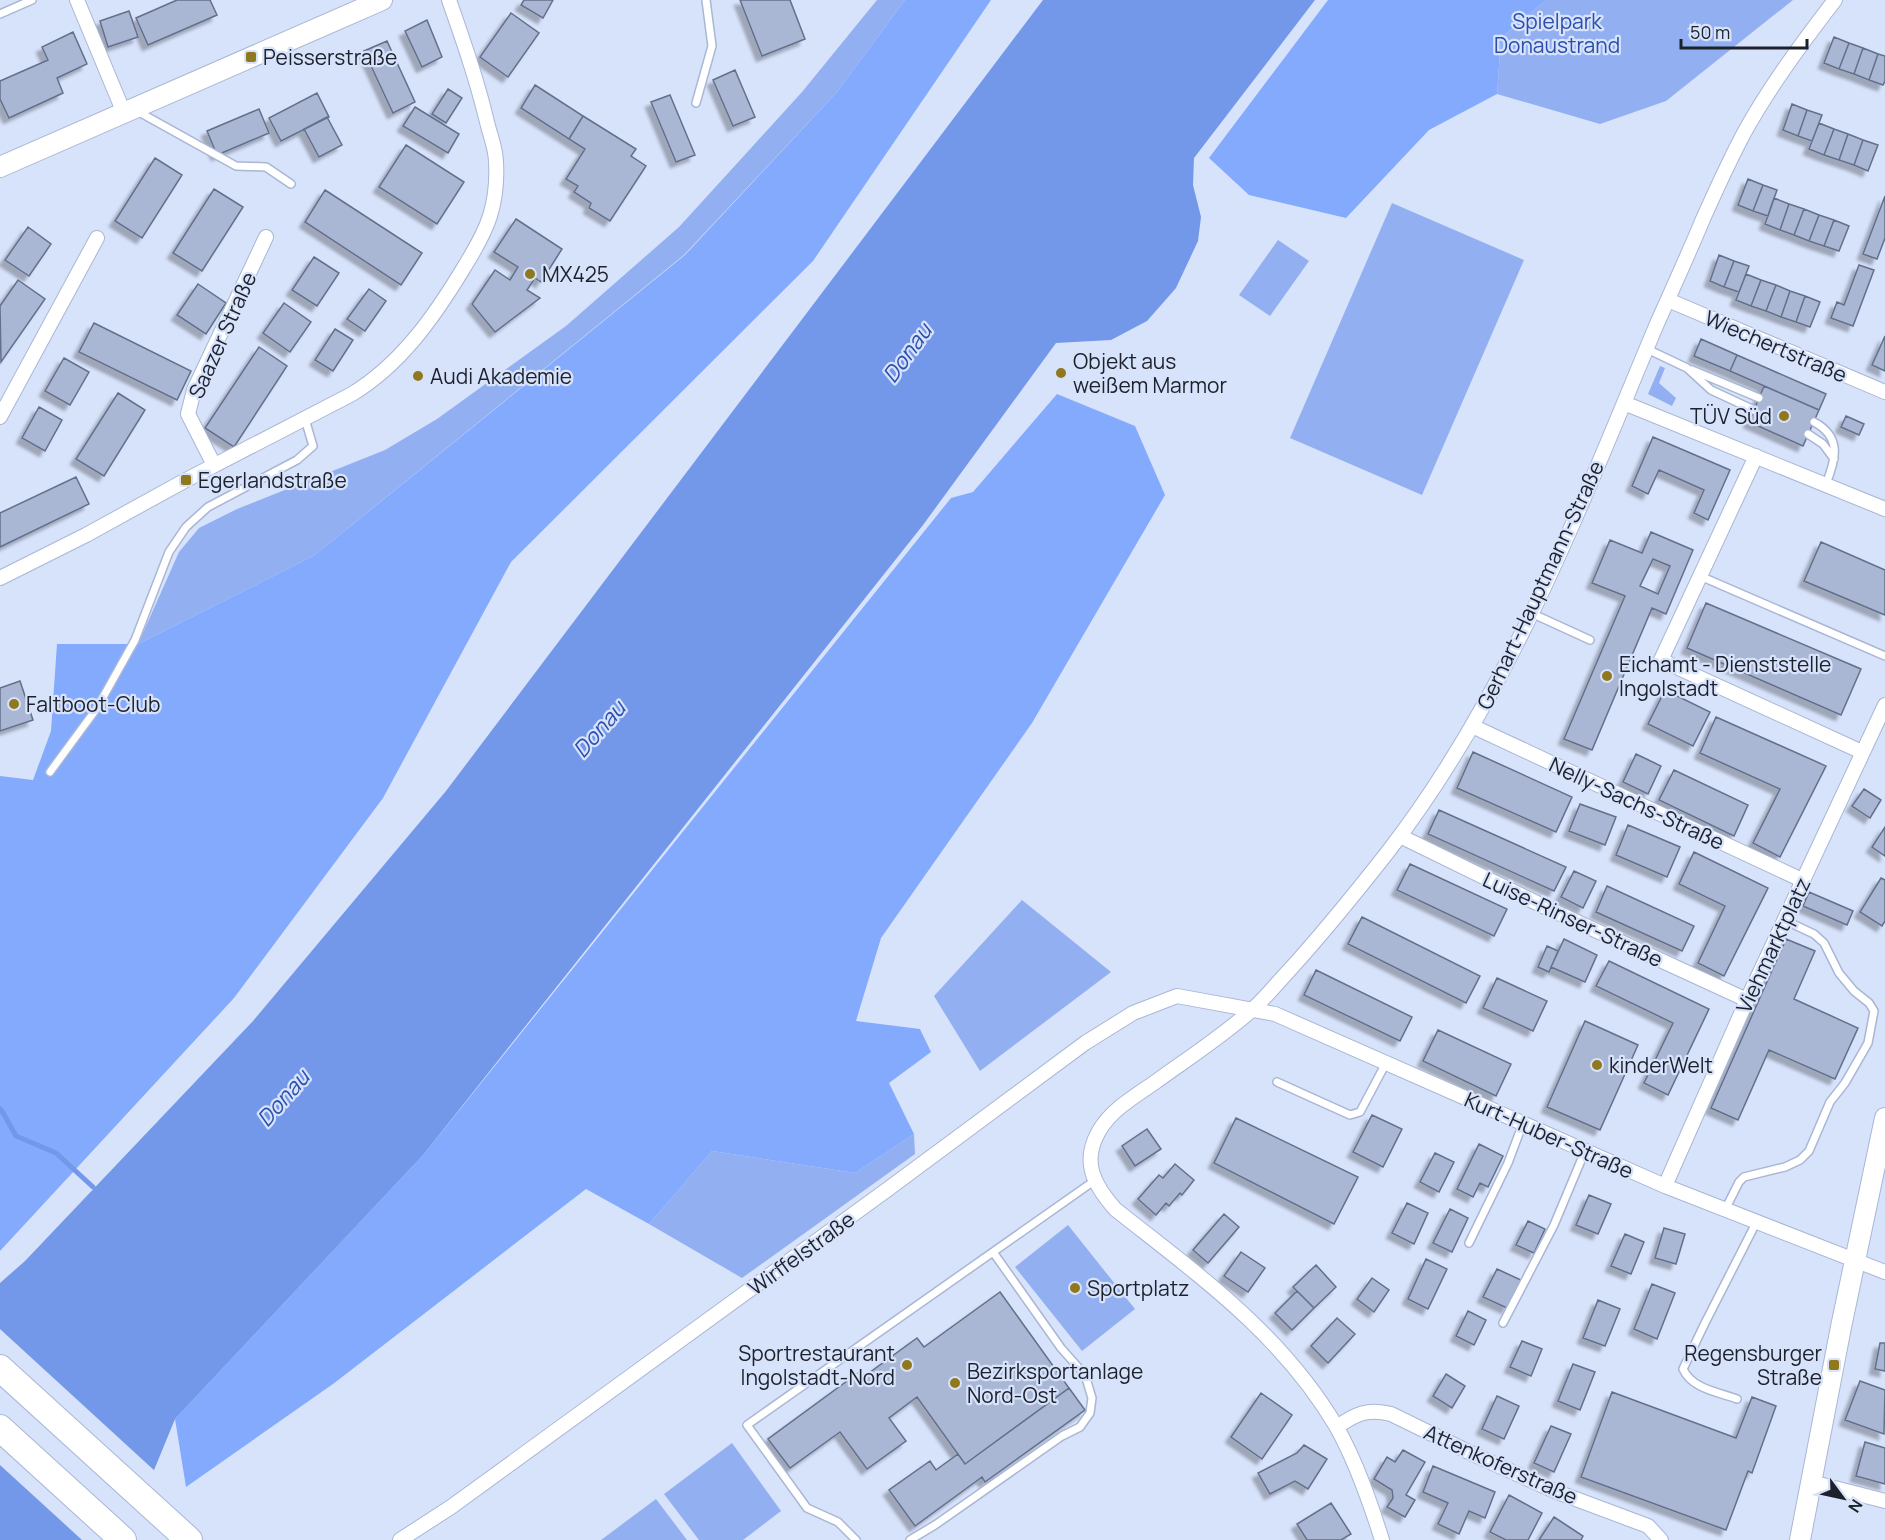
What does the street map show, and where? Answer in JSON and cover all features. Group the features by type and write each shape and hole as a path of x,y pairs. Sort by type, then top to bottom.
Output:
{"highway":[{"path":"0,1368 189,1540"},
{"path":"0,1428 123,1540"}],"street":[{"path":"77,0 129,111"},
{"path":"0,167 382,0"},
{"path":"0,578 86,535 371,382 407,348 448,293 475,249 490,217 496,183 496,160 477,81 449,0"},
{"name":"Gerhart-Hauptmann-Straße","path":"1095,1181 1090,1164 1092,1146 1100,1129 1113,1113 1254,1009 1317,939 1400,836 1438,782 1509,660 1743,134 1788,60 1834,0"},
{"name":"Saazer Straße","path":"214,465 188,414 194,390 266,237"},
{"path":"0,417 97,238"},
{"name":"Wiechertstraße","path":"1668,300 1885,392"},
{"path":"1624,403 1885,509"},
{"path":"1756,456 1661,660 1862,752"},
{"name":"Viehmarktplatz","path":"1665,1186 1747,1000 1885,705"},
{"name":"Nelly-Sachs-Straße","path":"1472,726 1802,880"},
{"name":"Luise-Rinser-Straße","path":"1400,836 1547,908 1747,1000"},
{"name":"Wirffelstraße","path":"400,1540 451,1508 897,1183 1085,1042 1133,1013 1177,996 1213,1002"},
{"name":"Kurt-Huber-Straße","path":"1213,1002 1275,1014 1665,1186 1885,1272"},
{"path":"1800,1540 1885,1118"},
{"path":"1095,1181 1103,1196 1115,1209 1211,1285 1252,1321 1289,1360 1337,1427 1372,1508 1382,1540"},
{"name":"Attenkoferstraße","path":"1337,1427 1352,1417 1365,1413 1378,1411 1391,1414 1557,1492 1648,1526 1661,1540"},
{"path":"1811,1482 1885,1501"}],"lane":[{"path":"0,14 32,0"},
{"path":"696,103 712,46 706,0"},
{"path":"129,111 236,166 266,167 291,184"},
{"path":"1647,349 1759,398"},
{"path":"1687,368 1711,390 1754,410"},
{"path":"50,772 97,708 135,640 169,552 186,527 208,507 297,460 313,446 305,419"},
{"path":"1814,422 1831,435 1835,446 1834,459 1826,484"},
{"path":"1808,434 1823,444 1834,459"},
{"path":"1700,576 1885,656"},
{"path":"1531,613 1590,640"},
{"path":"1725,1210 1743,1178 1785,1167 1800,1160 1809,1151 1830,1102 1845,1083 1868,1043 1874,1011 1869,1003 1854,991 1839,973 1824,943 1814,934 1784,920"},
{"path":"1276,1082 1350,1115 1360,1112 1386,1063"},
{"path":"1469,1243 1508,1163 1523,1123"},
{"path":"1503,1323 1554,1225 1585,1151"},
{"path":"856,1540 838,1522 807,1508 747,1425 1095,1181"},
{"path":"1737,1399 1695,1384 1687,1377 1683,1369 1756,1223"},
{"path":"910,1540 1053,1442 1080,1427 1090,1413 1092,1398 1085,1376 1061,1348 993,1252"}],"green space":[{"path":"877,0 905,0 837,92 684,255 315,555 138,644 179,552 199,528 237,509 385,450 437,419 566,326 679,227 802,92"},
{"name":"Spielpark Donaustrand","path":"1546,0 1793,0 1666,101 1600,124 1497,94 1501,38"},
{"path":"1392,203 1524,260 1422,495 1290,438"},
{"path":"1278,240 1309,261 1270,316 1239,295"},
{"path":"1660,366 1665,368 1659,383 1676,398 1672,406 1648,394"},
{"path":"1022,900 1111,972 980,1071 934,996"},
{"path":"914,1134 915,1154 742,1278 649,1224 712,1151 855,1173"},
{"name":"Sportplatz","path":"1068,1225 1135,1309 1082,1351 1015,1267"},
{"path":"732,1443 781,1511 743,1540 699,1540 664,1494"},
{"path":"656,1499 687,1540 601,1540"}],"shaded area":[{"path":"905,0 991,0 813,261 511,562 383,798 234,998 0,1251 0,776 33,780 51,731 57,644 138,644 315,555 685,255 837,92"},
{"path":"1328,0 1546,0 1501,38 1497,94 1429,130 1346,218 1249,195 1209,158"},
{"path":"1057,394 1135,426 1165,495 1032,723 881,938 856,1021 920,1029 931,1052 889,1083 914,1134 855,1173 712,1151 649,1224 586,1189 333,1384 186,1487 175,1419 424,1154 951,498 973,492"}],"water":[{"name":"Donau","path":"1043,0 1315,0 1194,158 1193,185 1201,217 1198,241 1176,288 1147,321 1111,340 1056,343 923,525 424,1154 175,1419 152,1475 90,1540 0,1540 0,1283 25,1261 253,1021 446,791"}],"pier":[{"path":"0,1329 156,1472 154,1477 94,1540 82,1540 0,1465"}],"building":[{"path":"177,0 210,0 217,15 148,45 136,18"},
{"path":"524,0 553,0 543,18 521,5"},
{"path":"740,0 790,0 805,39 762,56"},
{"path":"129,11 138,37 108,47 100,21"},
{"path":"511,13 539,33 508,77 480,57"},
{"path":"427,20 442,57 422,67 405,31"},
{"path":"73,32 87,64 57,78 63,93 9,118 0,99 0,81 48,60 42,47"},
{"path":"1834,37 1849,43 1839,69 1824,63"},
{"path":"387,41 415,102 393,113 364,51"},
{"path":"1849,43 1863,48 1854,74 1839,69"},
{"path":"1863,48 1878,54 1869,80 1854,74"},
{"path":"1878,54 1885,56 1883,85 1869,80"},
{"path":"735,70 755,117 733,126 713,80"},
{"path":"535,85 583,116 569,139 521,108"},
{"path":"448,89 462,98 446,123 432,114"},
{"path":"317,93 329,117 281,141 269,118"},
{"path":"670,95 695,155 676,162 651,102"},
{"path":"1792,104 1807,110 1798,136 1783,130"},
{"path":"415,107 459,134 448,153 403,126"},
{"path":"259,109 269,133 217,155 207,131"},
{"path":"1807,110 1822,115 1812,141 1798,136"},
{"path":"583,116 636,149 631,156 646,166 610,221 589,208 591,203 574,192 578,186 566,179 585,149 569,139"},
{"path":"327,117 342,145 319,157 304,129"},
{"path":"1819,123 1834,129 1824,155 1809,149"},
{"path":"1834,129 1848,134 1839,160 1824,155"},
{"path":"1848,134 1863,140 1854,165 1839,160"},
{"path":"1863,140 1878,145 1868,171 1854,165"},
{"path":"406,145 464,182 437,224 379,187"},
{"path":"155,158 182,175 142,238 115,221"},
{"path":"1748,179 1763,185 1753,211 1738,205"},
{"path":"1763,185 1777,190 1768,216 1753,211"},
{"path":"214,189 243,207 202,271 173,253"},
{"path":"325,190 422,253 401,285 305,222"},
{"path":"1885,196 1885,238 1877,259 1863,254"},
{"path":"1774,198 1789,204 1780,230 1765,224"},
{"path":"1789,204 1804,209 1794,235 1780,230"},
{"path":"1804,209 1819,215 1809,241 1794,235"},
{"path":"1819,215 1834,220 1824,246 1809,241"},
{"name":"MX425","path":"516,219 562,249 541,282 535,278 527,290 540,298 495,332 472,304 495,270 510,280 518,267 494,252"},
{"path":"1834,220 1849,226 1839,251 1824,246"},
{"path":"28,227 51,244 29,276 5,260"},
{"path":"1719,255 1734,261 1724,287 1710,281"},
{"path":"314,257 339,273 317,306 292,290"},
{"path":"1734,261 1749,266 1739,292 1724,287"},
{"path":"1859,265 1874,270 1853,326 1831,318 1837,302 1844,305"},
{"path":"1746,274 1761,280 1751,306 1736,300"},
{"path":"18,280 45,299 1,362 0,306"},
{"path":"1761,280 1776,285 1766,311 1751,306"},
{"path":"198,284 226,303 206,334 177,315"},
{"path":"1776,285 1790,291 1781,317 1766,311"},
{"path":"369,289 386,301 365,331 347,319"},
{"path":"1790,291 1805,296 1796,322 1781,317"},
{"path":"1805,296 1820,302 1810,327 1796,322"},
{"path":"284,303 311,322 290,352 263,333"},
{"path":"94,323 191,371 177,400 79,352"},
{"path":"335,329 353,340 333,371 315,360"},
{"path":"1885,336 1885,371 1872,365"},
{"path":"1701,339 1737,355 1730,371 1694,356"},
{"path":"259,347 287,366 234,447 205,428"},
{"name":"TÜV Süd","path":"1737,355 1826,394 1819,410 1730,371"},
{"path":"64,358 89,372 70,405 45,391"},
{"name":"TÜV Süd","path":"1764,386 1819,410 1803,446 1749,422"},
{"path":"118,393 145,410 104,476 76,459"},
{"path":"39,407 62,420 45,451 22,438"},
{"path":"1846,416 1864,424 1859,435 1841,427"},
{"path":"1653,437 1730,470 1708,520 1694,513 1704,490 1659,470 1648,494 1632,486"},
{"path":"76,477 89,504 0,547 0,513"},
{"name":"Eichamt - Dienststelle Ingolstadt","path":"1651,532 1693,550 1666,614 1652,608 1592,750 1564,739 1625,596 1592,583 1610,540 1642,553","holes":["1653,559 1670,566 1658,594 1640,586"]},
{"path":"1821,542 1885,570 1885,615 1804,581"},
{"path":"1706,603 1861,669 1841,715 1687,648"},
{"name":"Faltboot-Club","path":"20,681 33,720 0,731 0,688"},
{"path":"1665,690 1710,712 1693,746 1648,724"},
{"path":"1716,717 1826,766 1780,857 1753,843 1780,789 1700,753"},
{"path":"1473,752 1572,797 1556,832 1457,788"},
{"path":"1636,754 1661,766 1648,794 1623,782"},
{"path":"1674,770 1748,805 1734,836 1659,800"},
{"path":"1864,789 1881,800 1870,818 1852,806"},
{"path":"1580,804 1616,817 1605,845 1569,831"},
{"path":"1439,810 1566,867 1554,891 1428,834"},
{"path":"1628,825 1680,847 1667,877 1616,855"},
{"path":"1885,827 1885,856 1872,847"},
{"path":"1694,852 1768,888 1724,976 1698,963 1725,906 1679,884"},
{"path":"1410,864 1507,909 1494,936 1397,890"},
{"path":"1574,871 1596,881 1583,908 1561,897"},
{"path":"1881,878 1885,880 1885,921 1882,926 1860,912"},
{"path":"1607,886 1694,926 1682,951 1596,912"},
{"path":"1809,892 1853,911 1847,925 1803,906"},
{"path":"1362,917 1480,976 1466,1003 1348,944"},
{"path":"1564,939 1597,955 1585,982 1551,967"},
{"path":"1786,939 1815,951 1794,999 1858,1028 1835,1079 1769,1050 1738,1120 1711,1108"},
{"path":"1547,946 1558,951 1549,972 1538,967"},
{"path":"1609,961 1709,1009 1668,1095 1644,1083 1673,1023 1596,986"},
{"path":"1316,970 1412,1017 1400,1041 1304,995"},
{"path":"1497,978 1547,1001 1533,1031 1483,1008"},
{"name":"kinderWelt","path":"1585,1021 1638,1045 1600,1130 1547,1107"},
{"path":"1438,1030 1511,1064 1496,1096 1423,1061"},
{"path":"1372,1115 1402,1129 1383,1167 1353,1152"},
{"path":"1236,1118 1358,1177 1334,1224 1214,1163"},
{"path":"1147,1129 1161,1149 1135,1166 1122,1146"},
{"path":"1479,1144 1503,1156 1488,1187 1480,1183 1473,1197 1457,1189"},
{"path":"1435,1153 1454,1162 1439,1192 1420,1182"},
{"path":"1175,1164 1194,1180 1182,1195 1180,1193 1169,1206 1166,1203 1156,1215 1138,1199 1159,1175 1163,1178"},
{"path":"1589,1195 1611,1204 1598,1234 1576,1225"},
{"path":"1407,1203 1428,1213 1414,1244 1392,1233"},
{"path":"1450,1209 1468,1218 1452,1252 1433,1243"},
{"path":"1224,1214 1239,1227 1208,1263 1193,1250"},
{"path":"1528,1221 1545,1229 1534,1253 1516,1245"},
{"path":"1664,1228 1685,1234 1676,1264 1655,1258"},
{"path":"1625,1234 1644,1242 1631,1274 1611,1266"},
{"path":"1241,1252 1265,1268 1248,1292 1224,1276"},
{"path":"1426,1259 1447,1269 1428,1309 1408,1299"},
{"path":"1316,1265 1336,1287 1314,1308 1293,1287"},
{"path":"1497,1269 1521,1280 1507,1308 1483,1297"},
{"path":"1372,1278 1389,1290 1374,1312 1357,1299"},
{"path":"1652,1284 1675,1293 1657,1339 1634,1329"},
{"path":"1297,1291 1314,1308 1292,1330 1275,1313"},
{"name":"Bezirksportanlage Nord-Ost","path":"1000,1292 1069,1388 965,1464 917,1397 889,1418 906,1441 867,1469 840,1432 790,1468 768,1439 858,1373 862,1378 917,1338 924,1347"},
{"path":"1598,1300 1620,1309 1605,1346 1583,1338"},
{"path":"1468,1311 1486,1320 1474,1345 1456,1336"},
{"path":"1337,1318 1355,1334 1328,1363 1311,1346"},
{"path":"1522,1341 1542,1349 1531,1376 1510,1367"},
{"path":"1880,1343 1885,1343 1885,1371 1875,1369"},
{"path":"1573,1364 1595,1372 1580,1410 1558,1401"},
{"path":"1446,1374 1465,1386 1452,1408 1433,1396"},
{"path":"1860,1381 1885,1390 1884,1434 1845,1420"},
{"path":"1069,1388 1085,1410 985,1482 982,1477 915,1526 889,1490 930,1461 936,1470 958,1454 965,1464"},
{"path":"1612,1392 1736,1438 1752,1397 1776,1406 1752,1473 1748,1471 1726,1530 1581,1477"},
{"path":"1261,1393 1292,1415 1262,1459 1231,1437"},
{"path":"1497,1396 1519,1406 1504,1439 1482,1429"},
{"path":"1551,1426 1571,1434 1554,1472 1534,1463"},
{"path":"1865,1442 1885,1448 1885,1484 1856,1476"},
{"path":"1304,1445 1327,1459 1308,1489 1295,1481 1270,1494 1258,1473 1297,1453"},
{"path":"1403,1450 1425,1462 1406,1495 1415,1500 1405,1517 1387,1507 1393,1498 1392,1490 1374,1479 1387,1457 1395,1462"},
{"path":"1433,1466 1495,1492 1485,1518 1469,1511 1459,1534 1438,1524 1448,1503 1423,1492"},
{"path":"1509,1495 1542,1513 1528,1540 1506,1540 1490,1532"},
{"path":"1331,1503 1351,1534 1341,1540 1307,1540 1297,1524"},
{"path":"1554,1517 1583,1536 1581,1540 1539,1540"}],"waterway":[{"path":"0,1109 16,1136 56,1153 93,1187"}],"place":[{"name":"Peisserstraße","path":"251,57"},
{"name":"MX425","path":"530,274"},
{"name":"Objekt aus weißem Marmor","path":"1061,373"},
{"name":"Audi Akademie","path":"418,376"},
{"name":"TÜV Süd","path":"1784,416"},
{"name":"Egerlandstraße","path":"186,480"},
{"name":"Eichamt - Dienststelle Ingolstadt","path":"1607,676"},
{"name":"Faltboot-Club","path":"14,704"},
{"name":"kinderWelt","path":"1597,1065"},
{"name":"Sportplatz","path":"1075,1288"},
{"name":"Sportrestaurant Ingolstadt-Nord","path":"907,1365"},
{"name":"Regensburger Straße","path":"1834,1365"},
{"name":"Bezirksportanlage Nord-Ost","path":"955,1383"}]}
